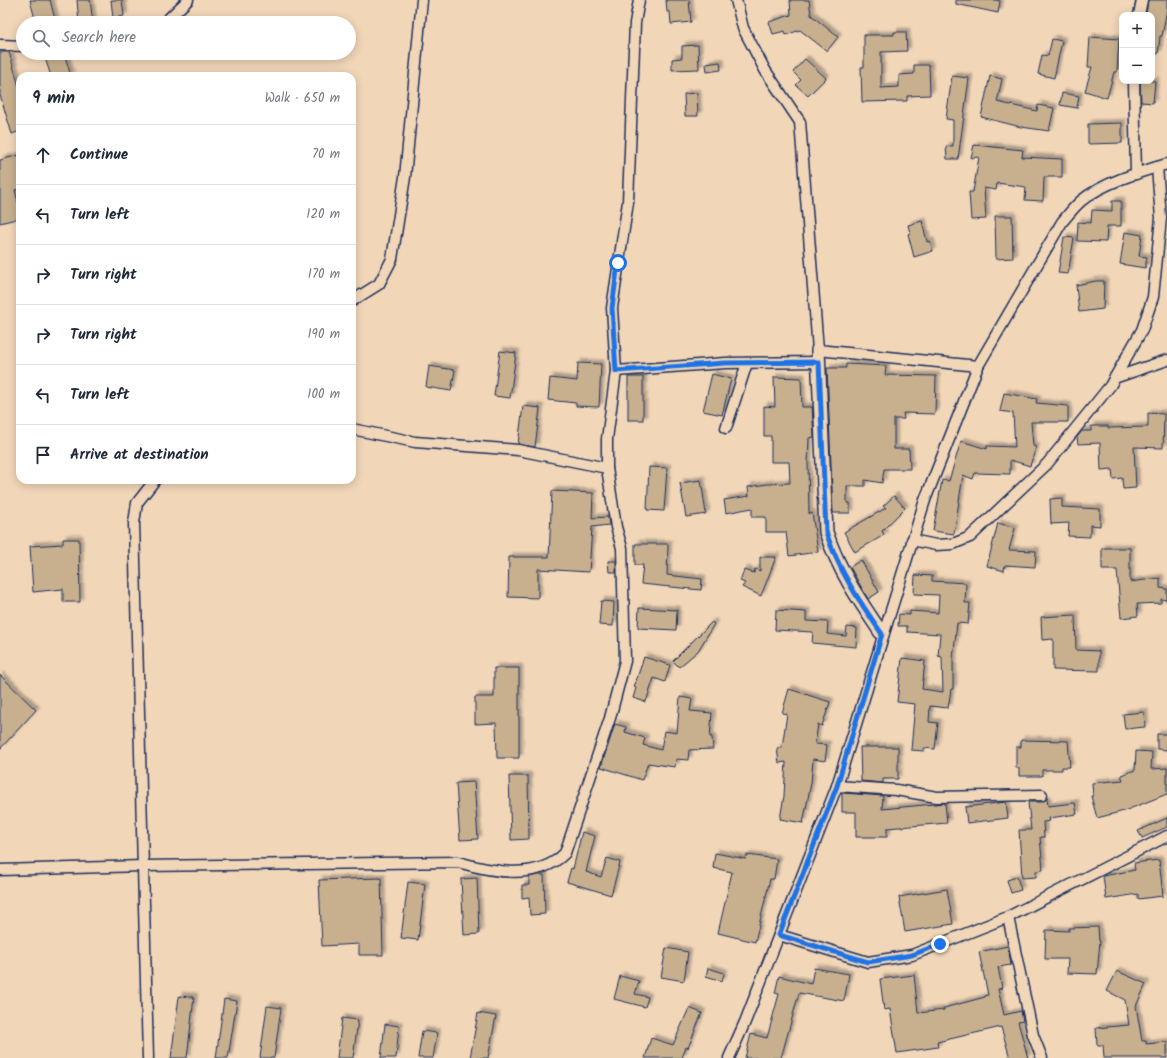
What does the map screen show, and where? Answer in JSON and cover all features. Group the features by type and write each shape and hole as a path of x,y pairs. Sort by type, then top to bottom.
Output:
{"street":[{"path":"171,16 188,0"},
{"path":"356,298 379,284 392,259 406,162 422,0"},
{"path":"0,870 143,866 458,862 497,871 525,872 556,862 565,853 610,718 625,661 622,548 616,527 607,468 607,439 616,371 612,308 628,202 635,23 639,0"},
{"path":"736,0 743,28 765,70 800,122 819,356 826,532 835,558 856,597 882,634"},
{"path":"1140,12 1142,0"},
{"path":"0,45 16,46"},
{"path":"1134,84 1136,174"},
{"path":"729,1058 837,786 882,634 925,500 978,366 1062,222 1080,202 1095,191 1136,174 1167,164"},
{"path":"912,540 936,545 953,544 970,537 1047,464 1110,386 1142,330 1153,298 1161,218 1156,167"},
{"path":"616,371 748,363 819,356 978,366"},
{"path":"1114,378 1167,360"},
{"path":"726,428 748,363"},
{"path":"356,430 415,442 518,450 607,468"},
{"path":"148,1058 134,523 137,503 152,484"},
{"path":"837,786 896,790 937,797 1042,795"},
{"path":"779,935 868,962 912,955 1008,917 1167,836"},
{"path":"1008,917 1033,1035 1042,1058"}],"building":[{"path":"30,0 50,0 54,16 34,16"},
{"path":"77,0 90,0 92,16 78,16"},
{"path":"111,0 122,0 124,16 113,16"},
{"path":"666,0 689,0 691,22 671,24 670,12 667,12"},
{"path":"790,0 809,0 811,15 838,37 827,51 800,30 786,35 785,31 773,34 769,22 791,15"},
{"path":"956,0 1000,1 998,13 956,4"},
{"path":"1148,0 1167,0 1167,9 1162,36 1160,36 1158,54 1155,54 1155,12 1146,12"},
{"path":"894,32 906,32 907,51 881,52 881,88 899,87 899,75 914,74 914,65 929,65 930,95 907,96 907,101 862,102 861,67 864,67 864,35 894,35"},
{"path":"1090,37 1119,39 1117,72 1114,72 1107,98 1085,91 1092,67 1088,67"},
{"path":"1052,39 1062,41 1054,78 1038,74 1042,55 1048,56"},
{"path":"698,45 699,69 672,70 672,59 682,58 682,46"},
{"path":"0,52 9,52 16,76 16,132 12,134 0,95"},
{"path":"805,59 826,78 808,96 796,85 801,80 793,72"},
{"path":"46,60 66,60 70,72 50,72"},
{"path":"720,62 721,70 707,72 706,64"},
{"path":"952,76 969,78 958,159 947,159 946,146 953,146 953,120 946,119"},
{"path":"990,76 1002,79 997,102 1037,111 1038,105 1054,108 1049,131 1021,127 981,117"},
{"path":"1140,84 1155,84 1153,103 1141,102"},
{"path":"697,93 698,116 685,116 684,94"},
{"path":"1062,93 1079,96 1077,108 1060,105"},
{"path":"1122,123 1122,143 1088,144 1088,124"},
{"path":"974,145 1023,150 1022,157 1062,159 1062,177 1044,177 1043,201 1025,200 1026,187 997,183 996,190 984,188 986,219 971,220 969,192 973,192 979,157 971,158"},
{"path":"16,156 16,219 0,223 0,160"},
{"path":"1112,201 1121,201 1121,226 1107,226 1106,242 1077,241 1078,222 1091,223 1092,210 1112,211"},
{"path":"995,216 1012,216 1013,258 996,259"},
{"path":"922,221 927,242 930,241 933,251 914,257 908,234 910,233 908,225"},
{"path":"1125,232 1142,235 1139,256 1147,257 1145,268 1120,264"},
{"path":"1064,237 1074,238 1068,274 1058,273"},
{"path":"1104,281 1103,309 1079,312 1076,285"},
{"path":"500,351 516,353 510,398 494,396"},
{"path":"578,363 601,364 599,407 576,406 576,403 548,400 550,378 577,381"},
{"path":"846,364 886,366 885,375 936,376 935,414 903,413 904,419 894,419 894,449 909,449 910,469 884,469 882,483 865,480 865,486 847,486 847,503 850,503 850,513 833,513 827,368 846,368"},
{"path":"429,366 455,370 451,391 426,387"},
{"path":"712,374 731,379 722,415 703,411"},
{"path":"628,377 643,377 643,420 628,420"},
{"path":"774,377 801,378 802,407 812,407 814,437 809,438 809,514 812,513 818,552 789,556 786,532 766,532 766,517 752,517 752,508 726,513 724,500 749,496 748,487 790,483 789,462 771,462 771,436 764,436 764,406 775,407"},
{"path":"1004,393 1037,399 1036,403 1068,406 1068,422 1031,422 1033,446 1036,447 1030,466 1010,460 1010,474 975,473 973,479 963,475 954,534 933,531 942,480 949,481 961,441 987,449 987,446 1015,447 1013,413 1000,411"},
{"path":"523,406 540,408 535,447 518,444"},
{"path":"1148,413 1164,414 1163,448 1134,447 1136,488 1123,489 1122,478 1113,479 1112,469 1101,470 1100,443 1078,444 1077,437 1082,431 1091,431 1091,426 1108,426 1108,428 1148,427"},
{"path":"649,467 667,468 664,511 647,510"},
{"path":"701,480 706,514 686,517 680,483"},
{"path":"552,491 593,493 592,518 608,517 609,525 592,527 589,572 538,569 538,598 508,597 509,557 549,557"},
{"path":"894,496 905,508 882,531 884,535 855,552 844,532 886,508 883,506"},
{"path":"1062,498 1062,507 1100,509 1100,526 1090,525 1090,537 1068,536 1069,523 1051,524 1050,499"},
{"path":"998,523 1015,528 1009,550 1036,551 1035,567 1005,565 1004,571 987,566"},
{"path":"63,539 79,539 80,602 63,602 63,589 33,592 30,546 63,544"},
{"path":"635,544 668,544 667,575 702,579 701,590 641,584 643,565 635,565"},
{"path":"1102,548 1130,548 1130,582 1160,578 1160,588 1167,589 1167,600 1161,599 1161,603 1137,604 1138,616 1121,618 1117,570 1102,570"},
{"path":"760,557 776,557 761,596 742,587 745,583 740,581 744,570 754,573 755,569 760,571"},
{"path":"861,560 879,592 868,599 850,567"},
{"path":"608,561 616,561 616,572 609,572"},
{"path":"915,575 932,576 932,581 966,583 965,603 970,603 968,624 957,623 953,658 953,689 951,689 948,708 930,706 929,722 938,723 935,749 924,748 924,751 911,750 915,704 897,702 902,658 925,661 922,689 943,692 942,657 938,656 940,634 907,632 907,626 898,626 899,614 910,615 910,611 938,613 939,595 914,594"},
{"path":"601,601 614,602 613,626 599,625"},
{"path":"639,608 677,610 676,630 638,628"},
{"path":"776,610 806,612 806,621 828,622 827,634 846,636 847,627 857,628 856,647 812,643 813,632 775,630"},
{"path":"1075,615 1076,650 1099,651 1099,671 1053,670 1053,639 1042,640 1041,617"},
{"path":"712,622 714,624 698,651 679,667 673,661"},
{"path":"644,657 670,665 665,682 654,678 646,702 633,698 636,688 634,687"},
{"path":"494,668 519,668 519,758 497,758 496,723 475,724 475,697 494,697"},
{"path":"0,675 36,710 0,749"},
{"path":"789,689 830,702 822,726 818,724 815,744 827,745 825,761 813,759 811,783 803,823 780,819 784,796 786,762 779,763 777,748 782,747 787,714 782,713"},
{"path":"680,697 692,699 690,711 712,713 710,737 712,737 713,749 689,750 688,760 676,759 675,767 648,763 642,780 601,767 615,724 626,727 625,732 645,738 643,745 661,750 664,731 677,733"},
{"path":"1144,712 1145,727 1125,729 1123,714"},
{"path":"1157,734 1167,734 1167,750 1157,749"},
{"path":"1021,740 1068,741 1070,767 1062,767 1062,770 1042,770 1042,776 1019,776 1019,768 1016,768 1016,747 1021,747"},
{"path":"860,747 898,747 898,779 883,779 883,783 861,781"},
{"path":"1136,751 1152,752 1151,769 1167,768 1167,794 1124,811 1097,818 1091,796 1093,796 1092,783 1123,780 1121,775 1135,770"},
{"path":"509,776 528,776 529,839 511,840"},
{"path":"474,782 478,839 460,840 456,783"},
{"path":"842,793 883,796 882,809 945,803 947,823 887,828 887,837 856,837 856,812 842,812"},
{"path":"1047,799 1048,806 1075,803 1077,814 1049,818 1050,821 1043,822 1044,837 1040,837 1043,870 1036,871 1036,877 1022,878 1019,830 1031,830 1028,802 1042,802"},
{"path":"1006,802 1008,818 967,823 965,807"},
{"path":"1167,818 1167,827 1142,838 1138,831"},
{"path":"582,832 595,836 586,872 601,877 607,858 620,862 611,895 567,882 571,868 573,869"},
{"path":"715,853 746,859 747,855 777,859 774,879 770,879 755,942 718,933 732,872 713,868"},
{"path":"1159,860 1163,896 1138,899 1138,894 1106,899 1103,876 1135,870 1134,863"},
{"path":"544,875 545,914 530,915 529,897 522,898 522,885 529,885 529,877"},
{"path":"1017,877 1021,890 1011,893 1007,880"},
{"path":"381,878 383,955 359,955 359,944 322,946 319,880"},
{"path":"477,878 479,934 464,935 461,879"},
{"path":"408,882 425,884 418,940 401,938"},
{"path":"947,889 953,924 905,932 899,897"},
{"path":"1098,927 1100,941 1097,974 1067,973 1068,959 1045,959 1046,930 1069,931 1069,928"},
{"path":"1008,946 1011,965 998,967 1002,988 998,989 1004,1015 1021,1011 1023,1021 1018,1022 1028,1058 1010,1058 1001,1027 937,1042 938,1047 897,1053 890,1009 884,1010 880,979 914,975 918,1013 944,1010 944,1008 988,995 979,952"},
{"path":"666,948 688,952 684,981 661,977"},
{"path":"708,968 724,973 722,981 706,976"},
{"path":"814,968 849,974 844,1001 799,993 781,1058 745,1058 751,1034 767,1038 779,994 775,993 779,976 811,984"},
{"path":"1117,971 1146,984 1136,1006 1142,1041 1146,1041 1146,1044 1167,1042 1167,1058 1104,1058 1103,1045 1097,1045 1096,1028 1129,1025 1125,1000 1107,991"},
{"path":"620,976 639,981 635,994 648,997 645,1007 614,999"},
{"path":"179,996 194,997 187,1058 171,1058"},
{"path":"224,999 237,1001 228,1058 216,1058"},
{"path":"267,1006 281,1008 274,1058 260,1058"},
{"path":"689,1008 702,1013 688,1048 686,1047 682,1058 645,1058 651,1038 673,1045"},
{"path":"478,1013 496,1016 488,1058 470,1058"},
{"path":"342,1018 358,1020 353,1058 337,1058"},
{"path":"385,1024 399,1026 396,1058 381,1058"},
{"path":"422,1031 437,1033 433,1058 418,1058"}],"route":[{"path":"618,263 612,308 616,371 725,363 819,362 826,532 835,558 856,597 882,634 837,786 779,935 849,958 868,962 884,961 912,955 940,944"}]}
